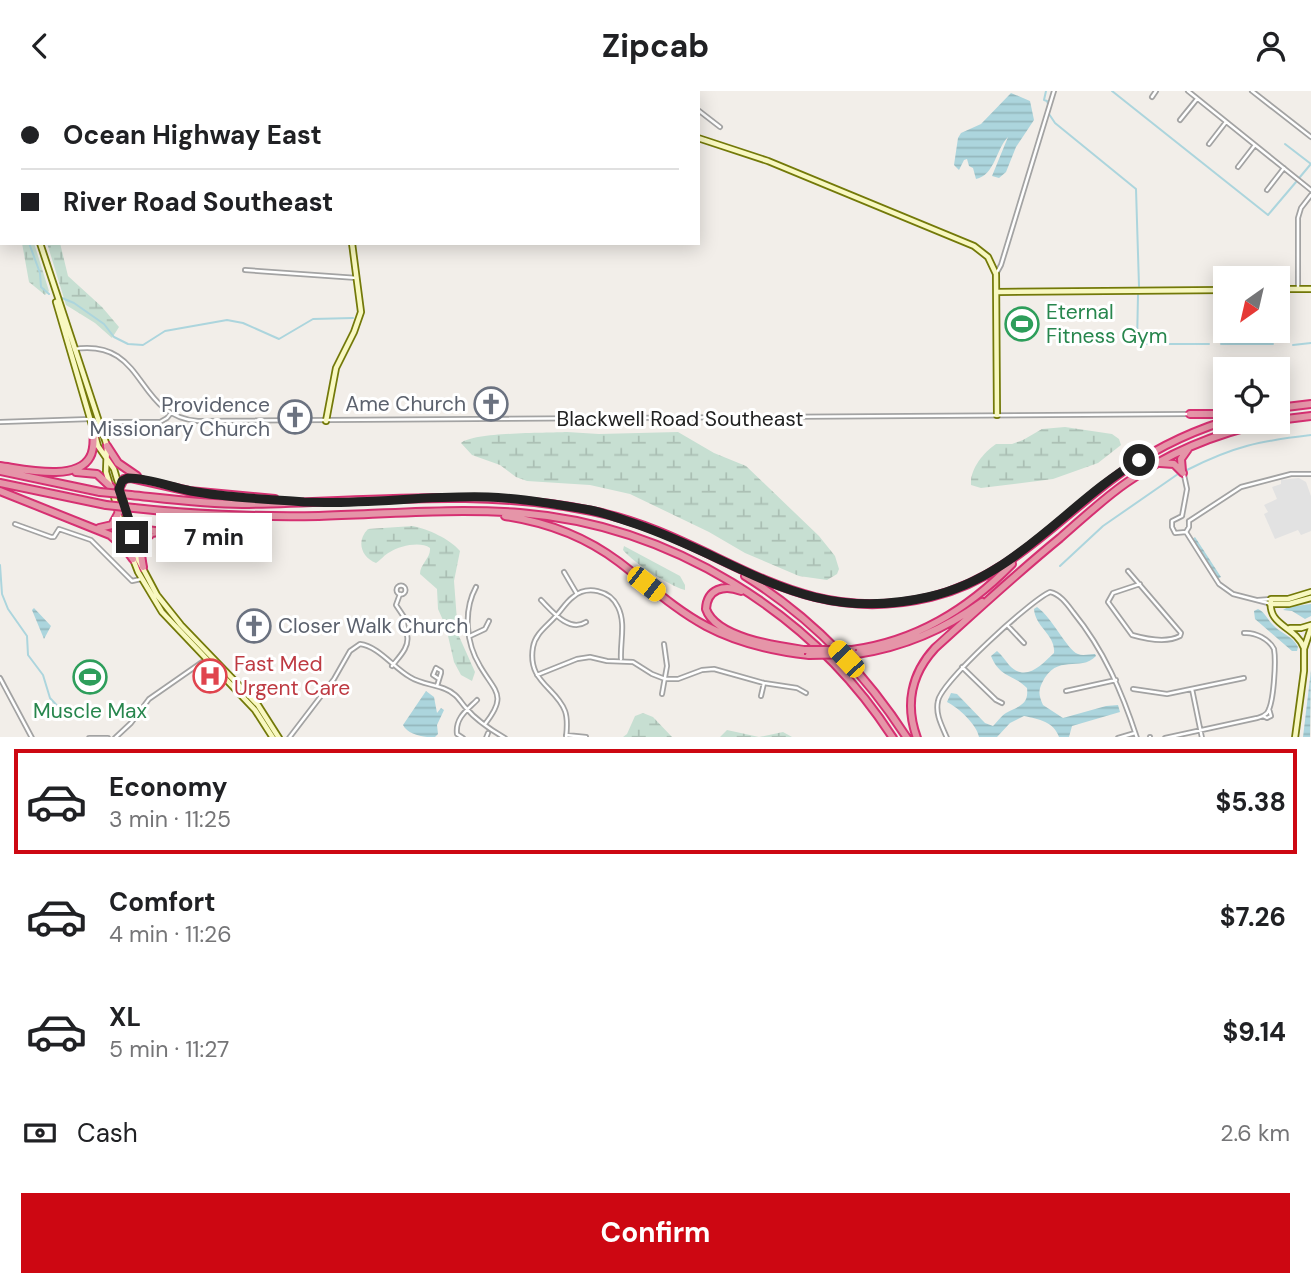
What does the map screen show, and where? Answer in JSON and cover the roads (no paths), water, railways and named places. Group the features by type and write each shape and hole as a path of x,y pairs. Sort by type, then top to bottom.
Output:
{"highway":[{"path":"1290,406 1308,404"},
{"path":"1293,418 1294,409 1308,404"},
{"path":"1191,414 1213,414"},
{"path":"1191,414 1203,421 1202,429"},
{"path":"1290,418 1311,416"},
{"path":"855,652 897,640 938,623 980,592 1023,552 1124,471 1158,450 1213,425"},
{"path":"71,472 85,465 91,456 94,430"},
{"path":"918,737 911,715 914,680 923,663 942,642 1094,507 1152,466 1192,445 1223,434"},
{"path":"1183,473 1181,459 1192,445"},
{"path":"107,446 122,468 145,480"},
{"path":"1152,466 1169,463 1177,466 1183,473"},
{"path":"0,465 32,470 93,473 102,477 111,487"},
{"path":"0,471 100,492 239,504 489,497 593,511 654,530 788,591 827,601 869,604 905,602 947,592 991,573 1023,552"},
{"path":"119,489 122,481 128,478 210,494 308,502"},
{"path":"0,483 106,505 208,515 276,516"},
{"path":"0,491 88,525 115,539 132,559"},
{"path":"88,525 108,527 119,512"},
{"path":"469,512 521,519 564,531 613,558 707,627 764,648 806,653 855,652 895,646 939,629 1014,577"},
{"path":"129,521 138,529 157,531 235,518 469,512 544,516 612,530 690,560 767,605 834,663 860,692 893,737"},
{"path":"143,567 140,548 146,538 157,531"},
{"path":"695,547 756,583 817,630 871,687 907,737"},
{"path":"767,605 738,590 724,587 710,595 706,609 712,620 726,630 806,653"}],"street":[{"path":"996,274 1054,91"},
{"path":"1152,97 1156,91"},
{"path":"1188,91 1311,190"},
{"path":"1252,91 1311,137"},
{"path":"1180,120 1197,99"},
{"path":"700,112 720,127"},
{"path":"1209,144 1226,122"},
{"path":"700,139 768,161 974,246 988,257 996,274 997,415"},
{"path":"1238,167 1255,145"},
{"path":"1267,190 1284,168"},
{"path":"1298,289 1298,218 1301,208 1311,195"},
{"path":"41,245 73,350 107,446 106,472 123,531 157,595 255,709 273,737"},
{"path":"326,421 336,368 361,312 352,245"},
{"path":"245,270 357,278"},
{"path":"1290,289 1311,289"},
{"path":"997,292 1213,290"},
{"name":"Blackwell Road Southeast","path":"73,350 102,348 120,356 151,397 171,413 198,421 1191,414"},
{"path":"73,350 99,449 114,472 132,529 132,559 141,579 158,606 258,705 279,737"},
{"name":"Blackwell Road Southeast","path":"113,422 160,422 171,413"},
{"path":"0,422 91,419"},
{"path":"1182,516 1187,489 1183,473"},
{"path":"1189,521 1241,487 1286,475 1311,474"},
{"path":"1182,516 1189,521"},
{"path":"1182,516 1174,520 1172,527 1180,534 1186,532 1189,521"},
{"path":"15,524 51,537 54,537 59,529 90,540 132,581 145,580 161,605 174,617"},
{"path":"1186,532 1214,579 1233,594 1270,601 1311,595"},
{"path":"1128,571 1140,584 1181,633 1176,639 1132,635 1108,602 1113,593 1140,584"},
{"path":"564,572 577,594"},
{"path":"476,587 467,616 470,636 479,664 497,692 495,710 485,725"},
{"path":"586,737 566,736 567,720 564,708 537,675 534,642 577,594 600,591 612,598 622,621 621,660"},
{"path":"947,737 937,713 938,701 944,688 962,667 1045,594 1056,593 1087,631 1116,680 1136,735 1118,737"},
{"path":"392,666 406,647 408,639 403,624 404,617 396,605 400,594"},
{"path":"541,600 557,615 574,625 586,622"},
{"path":"1270,601 1275,619 1299,638 1304,649"},
{"path":"470,636 485,629 489,621"},
{"path":"1008,626 1024,643"},
{"path":"1289,628 1311,626 1304,649 1304,671 1295,737"},
{"path":"1165,737 1263,716 1270,717 1274,649 1268,641 1252,633 1244,633"},
{"path":"662,694 667,661 664,644"},
{"path":"289,737 334,679 353,648 360,645 371,647 392,666 423,684 437,686 456,695 485,725 505,737"},
{"path":"115,737 131,723 149,699 208,657"},
{"path":"537,675 582,658 610,662 621,660 634,662 665,679 678,679 702,670 714,669 764,683 797,688 806,693"},
{"path":"962,667 1002,703"},
{"path":"0,678 32,737"},
{"path":"1133,689 1164,694 1244,678"},
{"path":"437,686 439,679"},
{"path":"1066,691 1116,680"},
{"path":"761,696 764,683"},
{"path":"1192,689 1202,737"},
{"path":"463,737 457,734 456,729 460,718 477,700"},
{"path":"89,737 108,737"}],"water":[{"path":"1011,93 1030,101 1034,120 1016,147 1006,172 999,178 992,176 1008,137 982,177 976,179 967,159 959,170 954,165 961,133 981,124"},
{"path":"1195,537 1221,577 1217,579 1191,540"},
{"path":"1311,604 1311,616 1305,619 1292,611 1283,610 1288,607"},
{"path":"1037,607 1074,651 1080,655 1096,656 1083,663 1061,665 1048,674 1040,689 1043,705 1063,718 1106,706 1118,705 1120,712 1072,726 1069,737 1059,737 1050,725 1024,716 1010,723 997,737 979,737 967,717 947,702 951,693 957,694 985,723 993,726 1004,714 1025,702 1027,688 998,668 991,656 997,651 1015,670 1027,672 1039,667 1054,653 1052,641 1035,615 1034,609"},
{"path":"34,608 51,626 44,639 32,610"},
{"path":"1258,609 1276,628 1293,640 1298,647 1297,651 1292,651 1255,619 1254,611"},
{"path":"1311,670 1310,737 1303,737"},
{"path":"426,691 434,697 437,713 441,708 444,710 435,737 417,735 403,725"}],"waterway":[{"path":"1046,91 1044,100 1048,104"},
{"path":"1112,91 1268,215 1296,182"},
{"path":"1049,114 1055,123 1136,189 1139,286"},
{"path":"1285,144 1311,164"},
{"path":"1300,177 1310,165"},
{"path":"30,245 40,273 41,287 49,294"},
{"path":"1138,295 1137,344 1209,344"},
{"path":"62,298 74,303 104,324 114,337 128,344 143,345 165,331 227,320 243,323 279,339 313,319 353,318"},
{"path":"1293,345 1311,343"},
{"path":"1221,344 1273,344"},
{"path":"1187,470 1219,455 1248,446 1311,435"},
{"path":"1060,566 1103,526 1178,474"},
{"path":"0,565 2,594 8,609 27,636 28,655 43,675 50,698 61,710 69,713"}],"place":[{"name":"Eternal Fitness Gym","path":"1022,324"},
{"name":"Ame Church","path":"491,404"},
{"name":"Providence Missionary Church","path":"295,417"},
{"name":"Closer Walk Church","path":"254,626"},
{"name":"Fast Med Urgent Care","path":"210,676"},
{"name":"Muscle Max","path":"90,677"}]}
